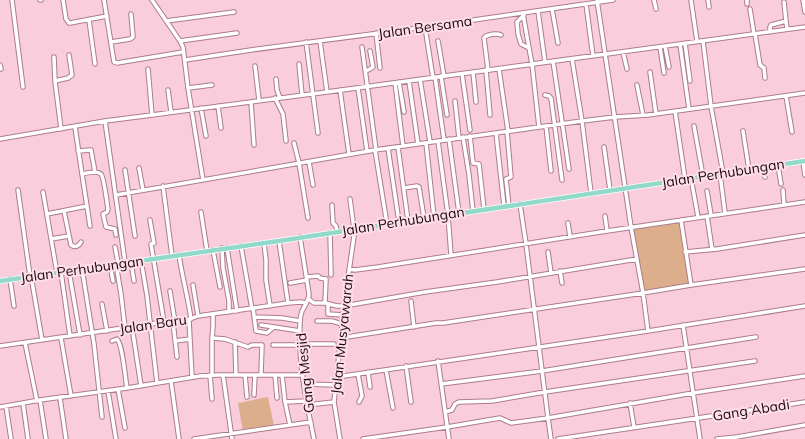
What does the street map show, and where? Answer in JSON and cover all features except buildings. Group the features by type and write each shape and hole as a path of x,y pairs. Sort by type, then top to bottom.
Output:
{"main road":[{"name":"Jalan Perhubungan","path":"0,280 300,238 330,232 804,161"}],"street":[{"path":"12,0 23,87"},
{"path":"63,0 66,21 68,23 106,16"},
{"path":"104,0 113,62 115,63 183,52"},
{"path":"153,0 183,47 203,180"},
{"name":"Jalan Bersama","path":"185,60 320,40 524,14 597,1 613,0"},
{"path":"654,0 656,9"},
{"path":"692,0 697,41"},
{"path":"708,0 709,7"},
{"path":"803,0 805,12"},
{"path":"597,1 648,331"},
{"path":"784,2 787,29"},
{"path":"586,4 593,56"},
{"path":"552,9 558,43"},
{"path":"750,9 760,65 764,68 765,78"},
{"path":"538,11 545,62"},
{"path":"166,21 234,12"},
{"path":"111,42 130,39 133,37 131,14"},
{"path":"524,14 532,64 539,127"},
{"path":"524,14 516,22 521,44 529,48"},
{"path":"89,20 96,64"},
{"path":"770,32 771,26 786,21"},
{"path":"425,27 444,140"},
{"path":"0,139 171,112 434,78 805,27"},
{"path":"180,42 237,33"},
{"path":"376,33 380,68"},
{"path":"490,115 484,37 498,34 501,35"},
{"path":"320,40 327,92"},
{"path":"438,41 447,115"},
{"path":"703,41 711,106 722,174 725,213"},
{"path":"306,42 318,133"},
{"path":"685,43 690,80"},
{"path":"680,44 689,109"},
{"path":"665,46 669,67"},
{"path":"362,47 387,224"},
{"path":"660,47 664,73"},
{"path":"366,71 373,67 370,51"},
{"path":"623,52 627,70"},
{"path":"54,82 68,78 72,75 69,55"},
{"path":"54,57 54,82 61,129"},
{"path":"572,59 591,193"},
{"path":"553,61 569,169"},
{"path":"299,64 302,95"},
{"path":"255,66 259,100"},
{"path":"148,69 152,115"},
{"path":"499,69 511,177 506,179 506,206"},
{"path":"473,72 476,102"},
{"path":"650,72 656,114"},
{"path":"462,74 470,130"},
{"path":"276,79 278,98 283,114 286,141"},
{"path":"420,79 428,142 434,217"},
{"path":"409,81 418,144"},
{"path":"397,82 404,112"},
{"path":"397,82 403,146"},
{"path":"188,88 212,85"},
{"path":"637,85 643,116"},
{"path":"358,88 367,151"},
{"path":"168,90 171,112"},
{"path":"340,90 349,154"},
{"path":"116,195 349,154 461,137 615,117 643,116 805,93"},
{"path":"545,95 551,98 562,180"},
{"path":"786,96 792,132"},
{"path":"455,101 469,174 473,211"},
{"path":"251,102 254,145"},
{"path":"218,106 222,128"},
{"path":"201,108 206,136"},
{"path":"675,111 686,179"},
{"path":"105,122 125,262"},
{"path":"546,126 551,171"},
{"path":"694,126 703,176"},
{"path":"75,127 90,226"},
{"path":"743,131 749,170"},
{"path":"496,133 506,206"},
{"path":"470,136 473,164 478,164 484,209"},
{"path":"449,139 458,213"},
{"path":"438,141 448,215 451,255"},
{"path":"294,143 299,163 308,218"},
{"path":"604,146 610,190"},
{"path":"398,147 408,221"},
{"path":"388,148 399,222"},
{"path":"78,151 91,150 95,172"},
{"path":"312,161 314,185"},
{"path":"804,161 805,175"},
{"path":"778,165 781,184"},
{"path":"764,167 765,178"},
{"path":"139,168 143,190"},
{"path":"125,170 135,236"},
{"path":"82,174 95,172 101,175 108,209 107,212 103,214 105,226 107,228 115,229 116,235"},
{"path":"691,178 698,217"},
{"path":"163,186 172,256"},
{"path":"404,188 419,187 424,218"},
{"path":"18,190 30,276 42,340"},
{"path":"783,190 784,204"},
{"path":"707,191 712,249"},
{"path":"43,192 70,336"},
{"name":"Jalan Musyawarah","path":"340,439 334,402 354,229 350,200"},
{"path":"349,269 355,270 378,267 631,227 805,202"},
{"path":"520,204 551,439"},
{"path":"332,205 333,223 337,231"},
{"path":"47,214 87,206"},
{"path":"64,211 72,246 77,246 81,242"},
{"path":"201,212 207,251"},
{"path":"605,216 607,231"},
{"path":"150,220 154,243 151,244 164,322"},
{"path":"681,220 691,285"},
{"path":"568,223 570,237"},
{"path":"330,232 330,275"},
{"path":"51,239 69,236"},
{"path":"685,252 805,236"},
{"path":"300,238 309,299 314,303 337,306 637,259"},
{"path":"279,241 288,304"},
{"path":"264,243 266,280 270,306"},
{"path":"241,246 256,331 267,333 274,327"},
{"path":"115,247 125,328"},
{"path":"224,248 237,311"},
{"path":"224,248 223,268 229,301 229,312"},
{"path":"213,250 220,287"},
{"path":"548,252 551,273"},
{"path":"179,255 190,319 192,377"},
{"path":"141,260 157,383"},
{"path":"131,262 134,282"},
{"path":"110,264 113,281"},
{"path":"82,269 92,333 102,416"},
{"path":"341,337 534,310 691,285 805,270"},
{"path":"69,271 80,335"},
{"path":"560,271 562,283"},
{"path":"290,283 318,276 326,279 326,304 328,314 343,315"},
{"path":"10,279 14,306"},
{"path":"193,285 198,316"},
{"path":"170,291 177,357"},
{"name":"Gang Mesjid","path":"309,299 302,311 300,321 300,344 302,375 314,439"},
{"path":"411,301 414,327"},
{"name":"Jalan Baru","path":"0,346 164,322 174,322 198,316 301,302 306,303"},
{"path":"102,304 107,330"},
{"path":"337,377 805,306"},
{"path":"212,399 211,375 213,314"},
{"path":"254,317 282,318 300,321"},
{"path":"317,321 332,321 342,324"},
{"path":"260,325 300,331"},
{"path":"683,325 700,439"},
{"path":"132,327 141,386"},
{"path":"441,384 542,371 756,337"},
{"path":"61,338 71,396"},
{"path":"212,338 225,339 248,347 252,345 262,345 261,375"},
{"path":"112,341 117,339 120,342 127,388"},
{"path":"175,341 190,339"},
{"path":"235,342 236,375"},
{"path":"25,343 46,439"},
{"path":"273,345 334,344"},
{"path":"438,361 449,439"},
{"path":"445,412 452,410 455,404 459,402 492,402 545,392 755,361"},
{"path":"406,366 411,402"},
{"path":"386,370 393,408"},
{"path":"368,372 370,387"},
{"path":"358,374 362,395 359,402"},
{"path":"0,407 192,377 211,375 302,375"},
{"path":"223,375 232,439"},
{"path":"245,375 247,397"},
{"path":"254,395 255,375"},
{"path":"275,375 277,398"},
{"path":"282,375 285,402 290,425"},
{"path":"363,439 447,428 500,418 511,423 548,418 693,393 805,376"},
{"path":"171,381 179,439"},
{"path":"304,384 336,385"},
{"path":"118,389 125,428"},
{"path":"108,391 116,439"},
{"path":"60,398 66,439"},
{"path":"285,402 306,401"},
{"path":"307,405 334,402"},
{"name":"Gang Abadi","path":"558,439 805,402"},
{"path":"23,403 28,439"},
{"path":"630,404 634,427"},
{"path":"6,406 11,439"},
{"path":"194,439 218,437 311,422"},
{"path":"717,439 805,425"}],"shaded area":[{"path":"679,221 689,284 644,291 633,229"},
{"path":"268,397 274,426 243,432 238,403"}]}
